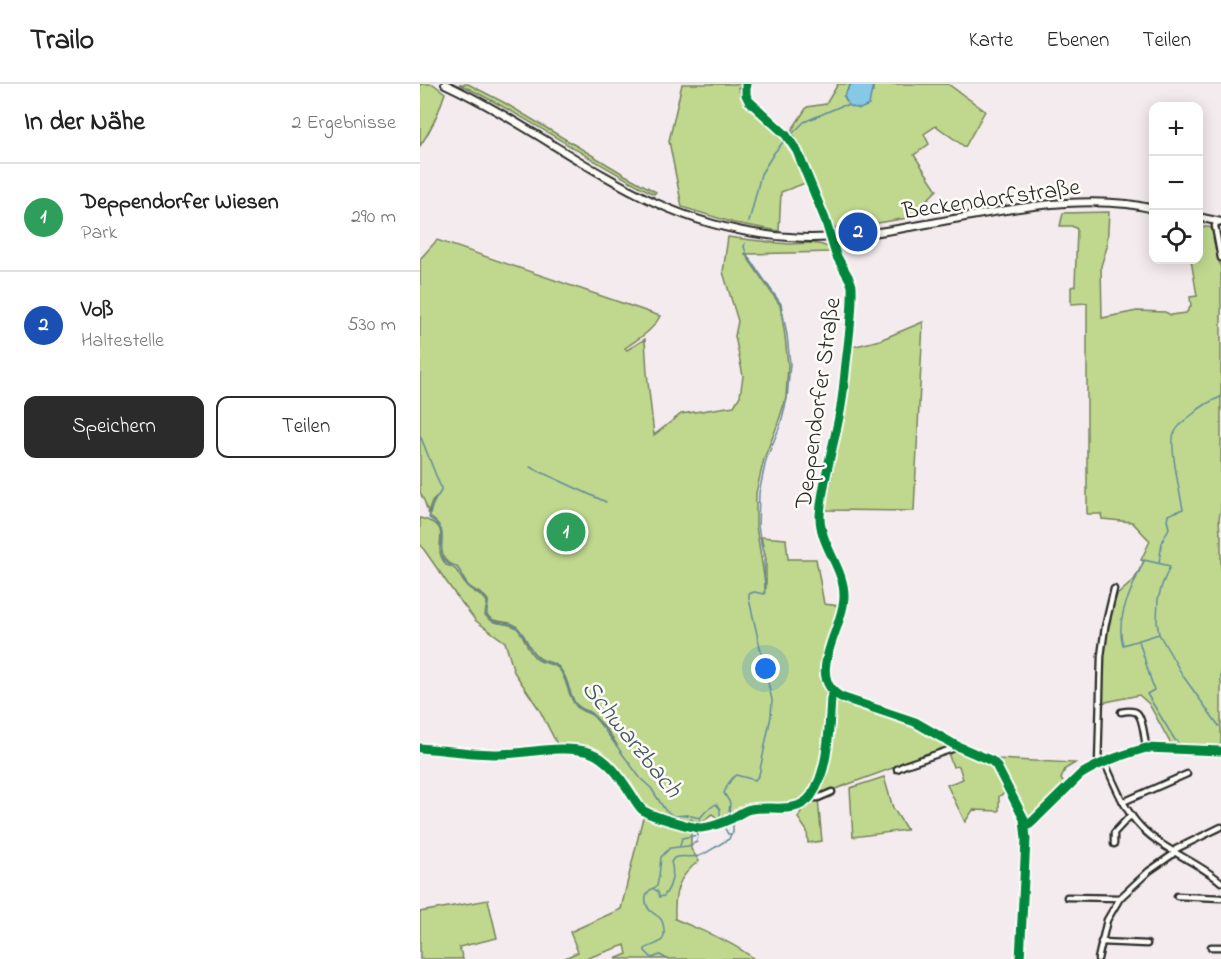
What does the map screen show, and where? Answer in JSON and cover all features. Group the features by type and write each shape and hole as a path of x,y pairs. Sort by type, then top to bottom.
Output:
{"street":[{"name":"Beckendorfstraße","path":"445,84 498,111 654,201 692,217 722,226 771,236 859,235 1057,204 1095,202 1149,208"},
{"path":"746,84 746,95 749,101 786,135 797,151 830,237"},
{"path":"1203,218 1219,221 1215,226 1221,258"},
{"name":"Deppendorfer Straße","path":"830,237 850,280 852,294 840,413 820,516 824,540 840,574 844,597 843,613 825,662 826,678 834,693"},
{"path":"1098,766 1101,656 1114,590"},
{"path":"420,748 499,754 570,750 597,755 612,768 644,812 696,828 730,820 750,809 792,808 810,798 824,763 831,698 834,693 915,722 955,745 987,758 996,765 1020,810 1025,826 1020,959"},
{"path":"1121,712 1138,713 1141,718 1146,748"},
{"path":"897,769 952,749 955,745"},
{"path":"1025,826 1030,824 1080,776 1135,751 1146,748 1221,751"},
{"path":"1105,763 1123,802 1141,828 1221,882"},
{"path":"1123,802 1187,774"},
{"path":"810,798 818,798 832,792"},
{"path":"1114,844 1114,833 1132,816"},
{"path":"1098,959 1107,920 1120,898 1149,871 1172,855 1176,849 1221,826"},
{"path":"1177,896 1221,898"},
{"path":"1067,897 1120,898"},
{"path":"1101,942 1147,944"},
{"path":"1211,947 1221,947"}],"green space":[{"path":"420,84 433,84 445,93 435,120 420,146"},
{"path":"459,84 468,84 503,102 656,192 654,194 629,181 509,110"},
{"path":"682,84 741,84 738,88 741,95 789,143 808,182 781,192 779,231 734,223 682,207 669,141"},
{"path":"838,84 851,84 844,96 873,92 873,84 948,84 985,111 965,147 936,126 924,134 929,144 914,155 937,190 913,217 860,226 835,228 832,225 801,147 791,131 807,107 826,104"},
{"path":"1109,212 1107,247 1101,266 1102,318 1137,311 1165,312 1171,315 1186,313 1191,306 1190,297 1197,296 1192,264 1203,264 1203,227 1213,228 1221,270 1221,510 1219,518 1221,535 1221,743 1217,747 1172,746 1149,704 1139,695 1101,703 1104,649 1112,609 1117,595 1134,580 1144,561 1141,560 1150,541 1132,522 1102,519 1101,514 1087,514 1087,303 1071,304 1071,287 1075,286 1077,229 1072,226 1060,226 1063,213"},
{"path":"728,237 790,244 819,244 828,247 832,252 745,254 780,305 788,365 786,398 764,459 756,493 756,526 766,589 766,559 761,537 786,539 788,559 816,559 824,604 840,606 823,654 821,669 828,696 825,740 822,762 812,790 804,799 792,805 753,805 720,820 712,814 702,823 697,824 691,819 684,822 650,812 610,762 600,753 589,748 557,744 539,709 514,672 505,642 476,621 420,544 420,518 434,523 439,528 442,558 446,565 457,571 469,588 485,599 487,602 485,615 497,623 514,626 535,657 559,669 569,693 577,707 593,716 617,745 607,730 592,714 575,703 560,668 534,653 522,633 516,626 490,618 487,615 488,602 487,599 469,586 457,567 448,563 444,557 441,529 429,513 437,496 428,512 420,492 420,259 437,240 660,316 649,331 625,348 627,350 645,339 654,435 681,414 734,406 740,396 743,376 735,336 738,321 723,272"},
{"path":"923,322 914,511 824,510 844,416 852,347 880,340"},
{"path":"839,699 911,723 950,747 816,795 828,756 833,703"},
{"path":"955,751 990,763 995,769 1007,792 999,796 999,811 973,810 965,822 947,785 963,779 959,766 953,767 948,753"},
{"path":"996,759 1075,763 1065,769 1061,779 1065,785 1032,818 1027,818"},
{"path":"884,777 893,808 907,830 853,837 850,788"},
{"path":"818,799 822,841 808,843 807,831 798,818 800,809"},
{"path":"647,816 691,830 691,849 699,861 686,873 678,886 675,919 726,941 754,959 615,959 627,954 625,945 585,959 563,959 578,952 570,932 621,909 642,821"},
{"path":"488,900 497,938 459,947 463,959 420,959 420,912"}],"water":[{"path":"851,84 873,84 869,105 860,109 849,106 844,96"}],"waterway":[{"path":"791,135 804,122 841,106 849,105"},
{"path":"749,222 761,174 785,140"},
{"path":"730,816 730,803 724,793 736,775 755,780 759,775 771,716 772,700 749,594 754,592 765,594 764,561 758,526 759,493 766,460 780,426 787,399 790,364 781,304 747,255 745,243"},
{"path":"1159,563 1162,542 1169,528 1168,515 1183,509 1174,459 1174,434 1177,428 1199,409 1221,397"},
{"name":"Schwarzbach","path":"420,435 441,488 433,503 429,518 440,527 441,551 446,563 458,569 468,587 486,599 486,615 493,621 515,626 539,659 558,666 576,706 594,716 641,779 651,788 665,810 674,816 687,815 700,818 698,825"},
{"path":"530,467 606,502"},
{"path":"1159,634 1123,645 1121,634 1123,613 1144,560 1170,566 1158,599 1159,634 1183,676 1219,726"},
{"path":"1139,641 1154,690 1147,694 1178,742"},
{"path":"700,818 716,804 720,809 723,825 730,834"},
{"path":"654,889 658,892 659,897 664,896 672,880 671,862 674,858 699,856 729,839 733,833 733,820"},
{"name":"Schwarzbach","path":"667,959 660,955 652,958 645,951 662,940 664,932 660,918 648,908 646,896 657,886 661,857 670,848 688,846 697,842 698,834"},
{"name":"Schwarzbach","path":"680,846 682,838 698,835"}],"cycle path":[{"path":"746,84 746,95 749,101 786,135 797,151 825,219 836,255 852,286 842,397 820,515 823,536 841,576 844,597 826,664 826,677 831,688 841,697 915,722 996,765 1024,819 1026,839 1020,959"},
{"path":"420,748 488,754 555,749 589,752 603,760 614,771 644,811 701,828 724,822 748,810 799,805 811,796 825,762 831,698 834,693"},
{"path":"1025,826 1030,824 1080,775 1112,759 1146,748 1221,751"}],"place":[{"name":"Voß","path":"858,232"},
{"name":"Deppendorfer Wiesen","path":"566,532"}]}
